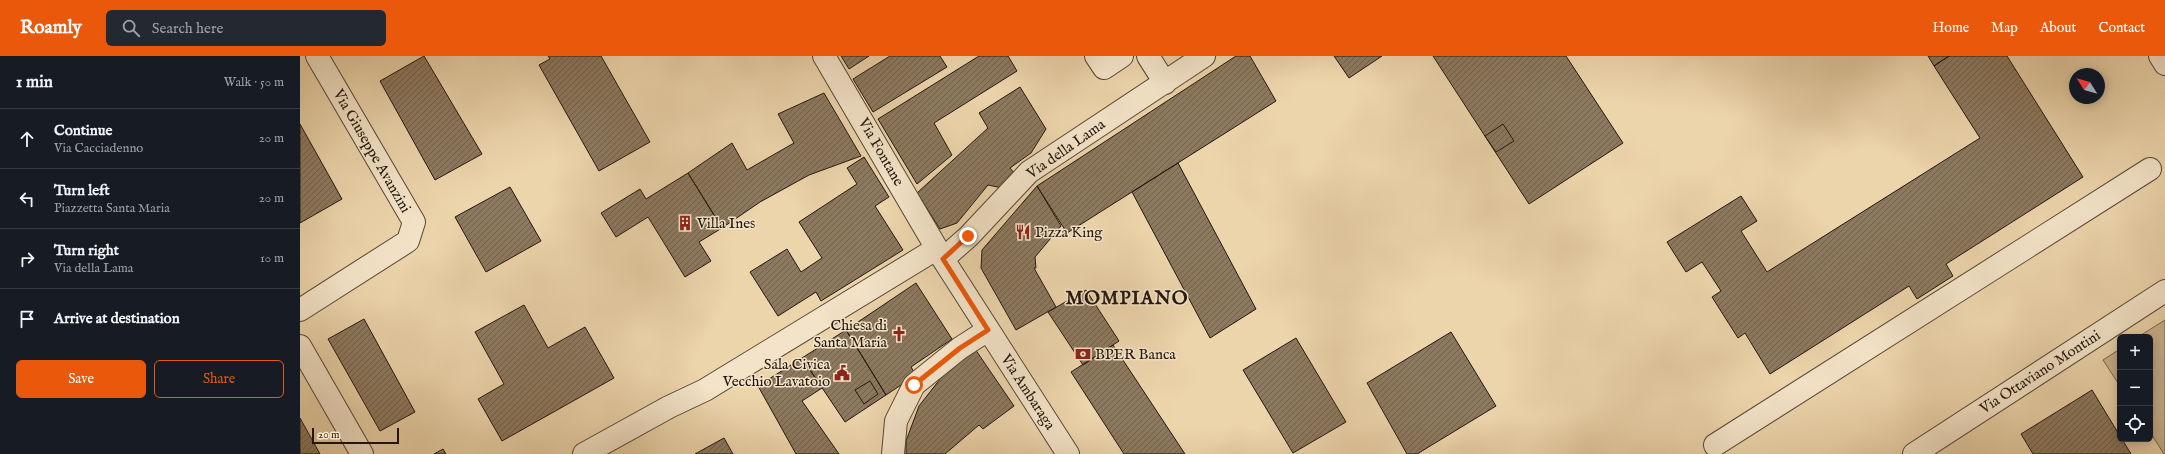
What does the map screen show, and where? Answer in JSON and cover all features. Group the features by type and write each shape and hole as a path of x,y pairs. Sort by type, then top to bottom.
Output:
{"street":[{"name":"Via Giuseppe Avanzini","path":"300,310 408,241 414,222 317,56"},
{"name":"Via Fontane","path":"824,56 939,254 988,330"},
{"path":"1096,56 1104,68 1122,56"},
{"path":"1148,56 1165,83"},
{"name":"Via della Lama","path":"584,454 669,407 705,390 968,236 1029,172 1204,56"},
{"path":"2160,56 2165,64"},
{"path":"1715,445 2150,169"},
{"name":"Via Ottaviano Montini","path":"1914,454 2165,291"},
{"path":"893,454 896,421 914,385 960,348 988,330"},
{"name":"Via Ambaraga","path":"988,330 1068,454"},
{"path":"300,346 362,454"}],"shaded area":[{"path":"2165,320 2165,454 2153,437 2153,334 2143,334"},
{"path":"2117,351 2117,381 2103,360"}],"building":[{"path":"424,56 482,154 435,180 380,81"},
{"path":"548,56 601,56 650,142 599,171 539,65 550,59"},
{"path":"841,56 869,56 849,69"},
{"path":"890,56 940,56 947,67 873,112 853,79"},
{"path":"979,56 1008,56 1017,71 934,123 952,155 917,184 878,119"},
{"path":"1236,56 1250,56 1276,101 1067,233 1037,186"},
{"path":"1334,56 1382,56 1349,78"},
{"path":"1433,56 1566,56 1623,143 1529,204"},
{"path":"1928,56 1949,56 1934,66"},
{"path":"1949,56 2007,56 2083,177 1946,264 1953,276 1917,299 1909,286 1770,374 1745,333 1738,338 1712,297 1721,291 1702,262 1686,272 1667,242 1741,196 1757,221 1741,231 1767,272 1980,138 1934,66"},
{"path":"1020,87 1046,129 1031,153 1010,168 1015,174 1002,188 988,185 957,223 940,229 917,193 988,128 979,113"},
{"path":"824,93 861,156 809,175 760,202 722,228 688,173 732,143 747,170 794,143 778,114"},
{"path":"300,124 342,199 300,223"},
{"path":"1503,124 1514,141 1496,152 1485,136"},
{"path":"864,157 889,197 875,206 903,250 821,301 816,292 778,316 750,272 787,249 801,272 822,258 799,222 857,184 847,168"},
{"path":"1178,163 1256,309 1210,338 1132,192"},
{"name":"Villa Ines","path":"688,173 722,228 699,242 711,261 685,277 648,217 616,237 601,213 640,189 646,199"},
{"path":"1037,186 1061,226 1035,257 1036,268 1034,268 1056,307 1016,330 981,268 982,250"},
{"path":"510,187 541,241 486,272 455,217"},
{"name":"Chiesa di Santa Maria","path":"916,283 952,339 911,367 916,375 886,395 846,330"},
{"path":"1086,290 1119,341 1083,365 1048,312"},
{"path":"524,305 548,348 585,327 614,378 502,441 478,399 504,384 475,332"},
{"path":"364,319 415,412 380,431 328,339"},
{"name":"Sala Civica Vecchio Lavatoio","path":"846,330 886,395 845,422 802,358"},
{"path":"1451,332 1496,406 1417,454 1407,454 1367,383"},
{"path":"1296,338 1346,422 1293,453 1243,370"},
{"path":"1113,345 1185,454 1124,454 1071,372"},
{"path":"975,349 1014,406 983,429 979,425 945,454 906,454 906,441 919,406 944,374"},
{"path":"802,358 822,388 802,401 839,454 796,454 758,386"},
{"path":"870,381 878,394 864,404 855,390"},
{"path":"2092,390 2117,431 2117,442 2124,442 2131,454 2033,454 2021,434"},
{"path":"300,418 320,454 300,454"},
{"path":"724,438 733,454 695,454"},
{"path":"443,449 446,454 434,454"}],"place":[{"name":"Villa Ines","path":"685,223"},
{"name":"Pizza King","path":"1023,232"},
{"name":"Chiesa di Santa Maria","path":"899,334"},
{"name":"BPER Banca","path":"1083,354"},
{"name":"Sala Civica Vecchio Lavatoio","path":"842,373"}],"district":[{"name":"MOMPIANO","path":"1127,299"}],"route":[{"path":"914,385 960,348 988,330 943,259 968,236"}]}
